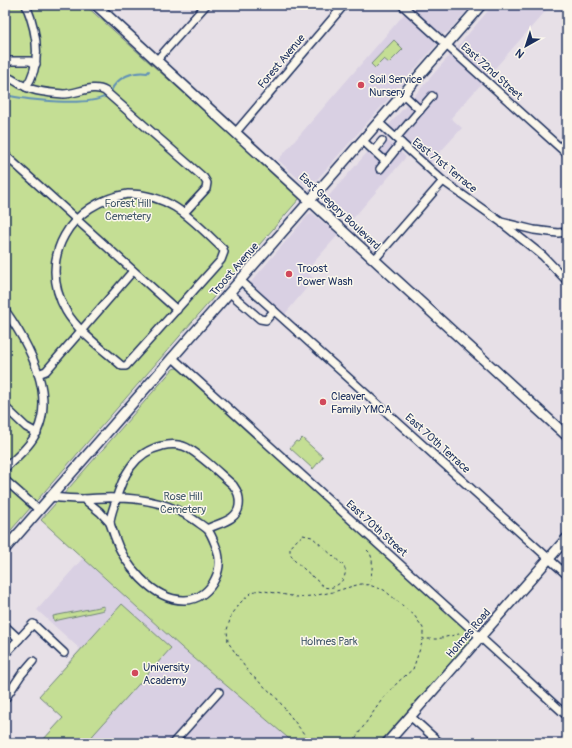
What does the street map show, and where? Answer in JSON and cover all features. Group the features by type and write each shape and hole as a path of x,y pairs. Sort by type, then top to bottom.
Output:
{"main road":[{"name":"East Gregory Boulevard","path":"96,5 567,436"},
{"name":"Troost Avenue","path":"5,549 481,5"},
{"name":"Holmes Road","path":"387,743 567,538"}],"street":[{"path":"26,5 35,32 37,55 32,78 26,87"},
{"path":"157,60 206,5"},
{"name":"Forest Avenue","path":"236,132 344,5"},
{"name":"East 72nd Street","path":"402,5 567,154"},
{"path":"5,61 30,61 36,64"},
{"path":"5,76 26,87 63,94 96,88 105,91 204,178 207,184 206,189 184,212"},
{"path":"403,94 420,110"},
{"path":"380,169 420,110 432,96"},
{"name":"East 71st Terrace","path":"378,122 444,181 501,222 543,256 567,281"},
{"path":"362,140 386,162"},
{"path":"374,151 382,141"},
{"path":"5,155 177,310"},
{"path":"375,260 444,181"},
{"path":"140,194 164,201 184,212 223,249 224,252 221,260 126,366 122,366 82,330 72,320 61,301 57,289 57,257 65,234 76,219 83,212 104,200 116,196 140,194"},
{"name":"East 71st Terrace","path":"501,222 534,230 558,233 567,232"},
{"path":"38,374 46,371 133,271"},
{"name":"East 70th Terrace","path":"240,280 567,576"},
{"path":"229,292 260,319 266,320 274,311"},
{"path":"5,310 24,341 38,374 41,390 42,415 37,432 29,445 5,468"},
{"name":"East 70th Street","path":"172,357 567,716"},
{"path":"5,407 26,427 37,432"},
{"path":"110,523 116,498 128,468 136,459 155,447 169,444 183,446 200,457 238,491 240,499 239,510 235,515 227,521 207,529"},
{"path":"5,480 39,510"},
{"path":"50,497 146,500 165,504 188,515 207,529 218,551 220,561 218,574 213,584 207,591 197,598 175,600 164,596 139,576 127,563 116,542 110,523 100,512 84,499"},
{"path":"6,652 33,624 64,652"},
{"path":"5,626 19,639"},
{"path":"5,699 21,675 33,661"},
{"path":"173,743 219,692"},
{"path":"410,716 440,743"}],"path":[{"path":"302,535 312,537 327,551 343,565 346,572 344,577 336,586 330,588 324,587 294,560 289,552 290,548 302,535"},
{"path":"368,550 372,558 370,585"},
{"path":"311,743 275,696 249,673 231,649 227,637 228,624 231,616 241,602 252,592 259,590 297,597 333,592 361,584 370,585 384,590 414,615 423,628 423,639 413,669 398,682 381,701 352,743"},
{"path":"423,639 437,639 459,634 466,638"}],"shaded area":[{"path":"412,5 472,5 448,32 443,34 411,7"},
{"path":"493,5 551,5 488,76 458,50 458,46"},
{"path":"406,12 435,38 437,44 313,184 309,186 303,183 278,160"},
{"path":"450,55 455,56 483,82 451,118 462,128 430,163 390,128 389,125"},
{"path":"380,138 385,138 406,157 350,222 326,199"},
{"path":"312,213 338,235 306,271 314,279 285,314 252,285 251,282 309,214"},
{"name":"University Academy","path":"83,558 181,647 294,743 46,743 42,740 62,718 39,696 80,649 37,610"}],"green space":[{"name":"Forest Hill Cemetery","path":"5,5 85,5 300,198 5,537"},
{"path":"394,40 403,49 389,63 384,59 375,68 371,64"},
{"path":"173,369 179,369 474,636 379,743 294,743 181,647 41,520"},
{"path":"302,438 323,457 313,469 290,448 296,441 298,442"},
{"path":"122,604 171,648 86,743 46,743 43,740 63,718 39,696"},
{"path":"104,606 104,610 54,621 53,616"}],"waterway":[{"path":"111,91 117,82 126,76 136,73 147,73 149,71"},
{"path":"5,95 57,102 85,101 106,96"}],"place":[{"name":"Soil Service Nursery","path":"361,85"},
{"name":"Troost Power Wash","path":"289,274"},
{"name":"Cleaver Family YMCA","path":"323,402"},
{"name":"University Academy","path":"135,673"}],"park label":[{"name":"Rose Hill Cemetery","path":"183,502"},
{"name":"Holmes Park","path":"329,641"}]}
